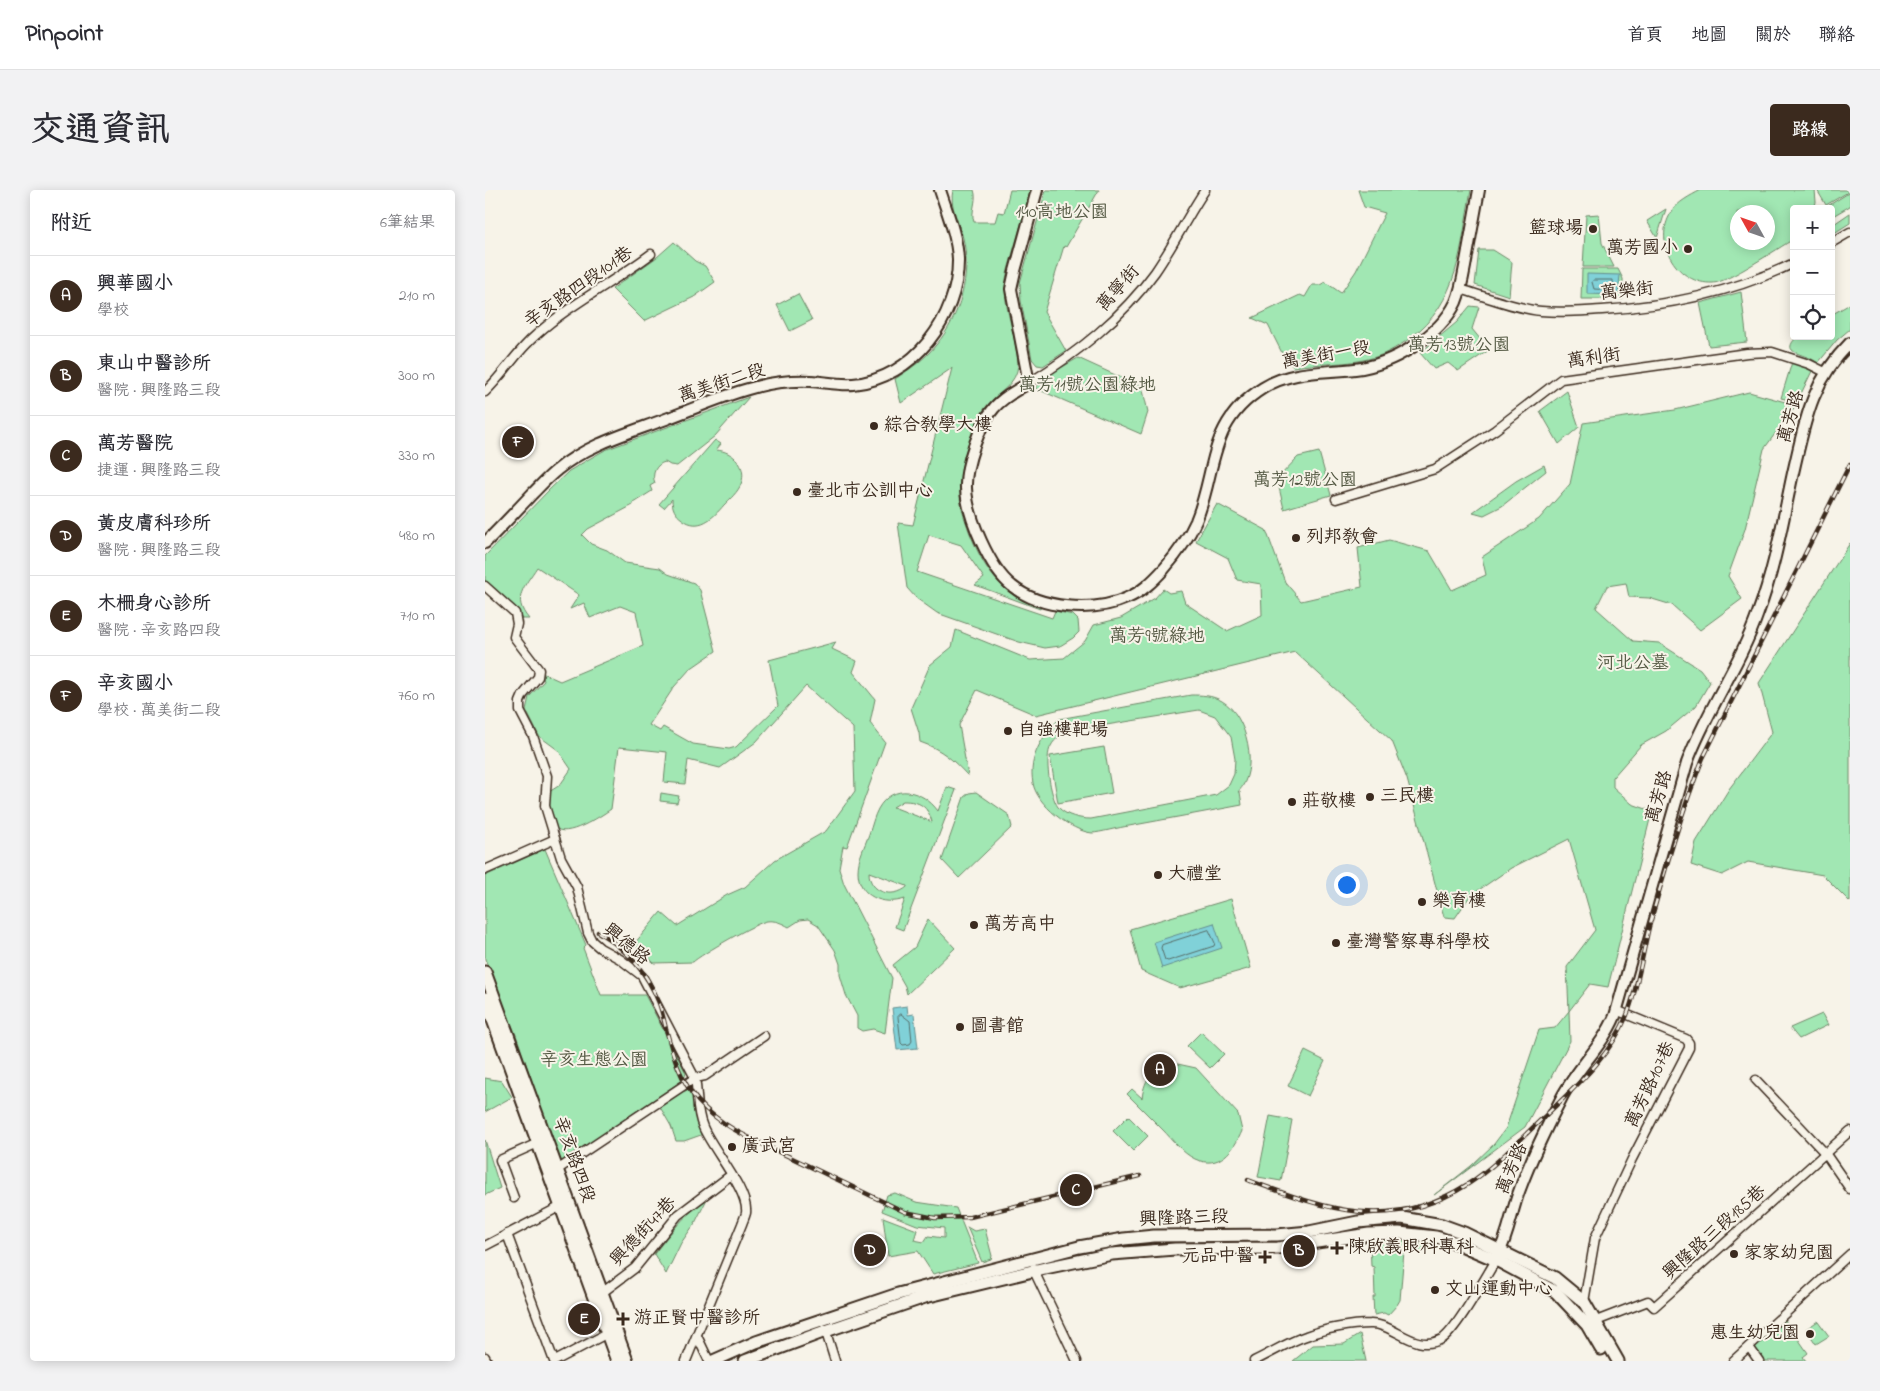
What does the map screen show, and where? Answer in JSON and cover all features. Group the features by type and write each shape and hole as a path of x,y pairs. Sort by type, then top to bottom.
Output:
{"main road":[{"name":"辛亥路四段","path":"485,972 487,992 538,1143 603,1292 627,1361"},
{"name":"辛亥路四段","path":"487,992 557,1170 565,1204 617,1361"},
{"name":"興隆路三段","path":"713,1361 756,1342 822,1319 907,1291 983,1270 1035,1265 1130,1251 1175,1248 1278,1248 1369,1234 1399,1233 1436,1237 1498,1255 1555,1278 1584,1302 1591,1323 1609,1361"},
{"name":"興隆路三段","path":"1498,1255 1557,1292 1591,1323 1618,1361"},
{"name":"興隆路三段","path":"750,1360 825,1331 925,1297 1035,1265"}],"street":[{"name":"萬美街二段","path":"485,543 556,470 576,456 600,444 739,392 767,384 799,381 854,384 871,380 888,373 917,354 942,323 952,298 957,274 956,241 940,190"},
{"path":"1029,383 1011,289 1037,190"},
{"name":"萬寧街","path":"1029,383 1076,352 1127,306 1165,257 1205,190"},
{"name":"萬美街一段","path":"1029,383 995,407 989,414 972,454 967,476 967,494 971,513 989,557 1003,577 1013,587 1051,603 1073,607 1099,607 1127,598 1147,586 1187,539 1201,506 1217,443 1230,420 1244,403 1264,387 1285,378 1309,373 1370,367 1384,363 1399,356 1423,339 1443,321 1452,309 1460,289 1479,190"},
{"path":"1835,241 1850,232"},
{"name":"辛亥路四段101巷","path":"485,392 500,378 523,348 544,327 651,254"},
{"name":"萬樂街","path":"1460,289 1540,311 1612,310 1661,304 1710,294 1759,278 1790,265"},
{"name":"萬芳路","path":"1498,1255 1510,1226 1520,1188 1557,1107 1574,1077 1608,1031 1616,1010 1687,763 1701,730 1750,632 1764,596 1805,420 1825,372 1850,343"},
{"name":"萬利街","path":"1336,499 1435,469 1495,430 1561,379 1747,353 1772,352 1809,364 1825,372"},
{"name":"興德路","path":"485,586 515,613 517,624 514,637 539,670 538,677 523,695 520,702 520,711 533,736 547,776 545,806 564,864 577,887 588,933 600,948 620,959 642,976 695,1078 702,1126 744,1198 746,1212 686,1361"},
{"path":"485,870 555,839"},
{"name":"萬芳路107巷","path":"1584,1302 1595,1238 1632,1159 1689,1048 1689,1043 1686,1039 1616,1010"},
{"path":"557,1170 695,1078 705,1076 764,1036"},
{"path":"1756,1080 1825,1153 1850,1189"},
{"name":"興隆路三段185巷","path":"1591,1323 1648,1301 1654,1307 1850,1131"},
{"path":"513,1198 500,1160 538,1143"},
{"name":"興德街47巷","path":"603,1292 635,1268 679,1215 731,1175"},
{"path":"485,1246 565,1204"},
{"path":"507,1234 555,1361 607,1334"},
{"path":"1733,1361 1850,1254"},
{"path":"1254,1361 1305,1336 1369,1324 1388,1329 1421,1343 1442,1339 1454,1327 1498,1255"},
{"path":"1035,1265 1077,1361"},
{"path":"822,1319 835,1361"},
{"path":"697,1336 709,1361"},
{"path":"1749,1347 1759,1361"},
{"path":"485,1357 487,1361"}],"green space":[{"path":"953,190 974,190 974,222 995,222 998,212 1004,213 1010,190 1031,190 1005,284 1007,309 1017,353 1017,371 1011,383 981,414 963,464 960,499 975,545 995,579 1015,595 1041,607 1040,609 975,585 984,578 961,545 929,535 917,572 1052,618 1055,611 1073,615 1078,620 1079,632 1060,646 1045,648 1019,642 937,613 916,598 907,588 898,523 913,525 952,368 901,403 895,379 912,368 936,345 952,322 962,294 966,266 965,252 963,238 953,208"},
{"name":"140高地公園","path":"1046,190 1099,190 1066,247 1064,246 1044,312 1066,351 1043,366 1037,365 1032,359 1021,301 1020,283"},
{"path":"1358,190 1471,190 1455,272 1439,308 1426,324 1409,339 1394,348 1374,358 1359,361 1293,367 1282,353 1268,325 1252,318 1300,295 1305,297 1312,285 1320,285 1325,282 1341,293 1356,271 1385,213 1364,207"},
{"path":"1701,190 1815,190 1816,202 1815,205 1790,205 1790,241 1741,271 1713,283 1700,282 1679,270 1667,249 1666,225 1674,209 1688,197"},
{"path":"1817,190 1848,190 1848,192 1826,205"},
{"path":"1850,192 1850,206 1835,215 1835,205 1829,205"},
{"path":"1666,209 1657,238 1647,221"},
{"path":"1850,213 1850,223 1835,232 1835,223"},
{"name":"籃球場","path":"1599,214 1602,243 1614,267 1583,267 1586,215"},
{"path":"674,242 695,261 705,266 715,282 694,297 644,321 612,289 657,257"},
{"path":"1479,250 1493,250 1512,262 1509,296 1475,285"},
{"path":"1582,269 1618,269 1623,279 1623,299 1581,299"},
{"path":"1741,292 1747,342 1709,346 1700,303"},
{"path":"798,294 812,320 790,331 777,305"},
{"path":"1850,304 1850,329 1837,340 1818,363 1792,350 1791,344 1795,340 1835,340 1835,313"},
{"name":"萬芳13號公園","path":"1470,306 1479,307 1472,329 1489,350 1458,371 1448,363 1434,369 1420,353 1457,322"},
{"name":"萬芳11號公園綠地","path":"1078,358 1142,386 1148,412 1141,434 1035,388 1052,373"},
{"path":"1792,362 1813,369 1797,402 1781,398"},
{"path":"1567,391 1579,427 1559,444 1540,411"},
{"path":"1749,392 1796,405 1764,449 1745,529 1728,576 1742,599 1700,630 1672,605 1649,598 1629,597 1626,583 1607,586 1596,608 1633,641 1659,643 1700,669 1710,682 1696,706 1666,731 1641,745 1613,777 1613,787 1632,804 1652,811 1608,987 1590,984 1569,1011 1567,967 1595,930 1569,839 1511,868 1470,896 1455,918 1444,917 1407,779 1392,741 1295,652 1036,715 977,690 959,725 968,776 947,756 935,748 920,742 911,708 930,665 952,647 956,630 1030,660 1064,658 1085,641 1094,625 1121,618 1155,598 1163,589 1169,593 1181,591 1185,603 1227,631 1262,615 1261,584 1237,580 1228,558 1196,541 1217,504 1266,530 1285,582 1301,601 1362,587 1358,548 1389,540 1429,551 1452,590 1486,575 1482,557 1539,519 1570,484 1583,423 1675,410"},
{"path":"749,397 715,436 677,466 665,462 659,465 654,473 655,483 650,486 652,491 633,503 633,505 588,529 582,535 591,544 607,550 625,563 660,568 668,574 694,583 700,590 716,651 690,669 674,687 649,725 660,731 663,727 693,744 729,749 736,747 778,706 769,660 836,642 832,649 857,661 853,672 875,699 870,723 885,742 847,847 843,846 839,868 844,884 892,978 885,1033 873,1029 862,1031 857,1028 857,1016 846,995 840,975 840,964 835,950 818,925 808,919 800,920 789,927 773,921 761,923 729,939 693,962 654,963 634,944 661,912 677,926 727,895 745,887 775,860 826,831 855,791 853,728 806,686 756,742 720,768 688,760 685,784 664,782 667,752 619,747 611,809 583,826 567,831 560,830 555,827 551,819 549,792 560,785 571,769 558,750 539,736 526,710 529,697 544,681 542,673 560,681 643,646 636,612 620,606 590,618 584,603 570,609 579,595 537,567 524,586 520,598 524,612 529,619 522,619 505,598 485,581 485,556 569,471 605,450"},
{"path":"715,440 721,444 716,450 733,456 741,466 743,477 741,484 734,495 710,519 700,524 688,523 676,513 673,508 672,499 664,508 659,504"},
{"name":"萬芳12號公園","path":"1319,452 1331,495 1284,509 1277,479 1298,457"},
{"path":"1544,465 1546,471 1502,506 1484,515 1473,512 1516,481"},
{"path":"1850,543 1850,902 1823,875 1748,862 1722,875 1691,865 1696,842 1729,789 1772,732 1759,683"},
{"path":"1191,695 1218,699 1231,708 1238,718 1248,744 1248,770 1245,782 1238,792 1240,792 1242,805 1095,833 1074,827 1047,808 1033,783 1033,765 1038,748 1047,733 1059,719","holes":["1199,710 1215,716 1231,737 1235,759 1234,774 1229,785 1216,795 1091,819 1065,813 1055,802 1050,786 1049,751 1053,743 1069,731"]},
{"path":"1104,747 1112,793 1058,803 1050,756"},
{"path":"947,787 956,790 903,930 895,927 905,899 897,901 881,900 867,893 859,880 858,866 860,857 878,809 884,800 892,795 900,792 916,794 932,804 938,811","holes":["903,801 918,803 925,808 932,822 893,807","869,872 907,886 907,887 895,893 883,892 873,885"]},
{"path":"976,792 1009,815 1012,827 959,878 942,860 964,797 969,793"},
{"path":"661,793 679,796 677,803 660,801"},
{"name":"辛亥生態公園","path":"545,849 586,945 583,948 601,995 645,995 686,1073 684,1079 562,1162 559,1160 516,1035 485,959 485,876"},
{"path":"1231,899 1251,968 1180,988 1141,971 1130,929"},
{"path":"928,919 955,948 907,994 905,986 893,965 915,947"},
{"path":"1569,1011 1570,1041 1525,1127 1434,1195 1471,1166 1494,1144 1506,1128 1539,1030 1555,1028"},
{"path":"1822,1014 1828,1025 1799,1039 1790,1028"},
{"path":"1201,1032 1224,1054 1210,1068 1187,1046"},
{"path":"1305,1051 1325,1061 1308,1096 1288,1086"},
{"path":"1173,1063 1196,1068 1238,1114 1242,1131 1235,1145 1225,1156 1218,1160 1204,1162 1186,1153 1127,1094 1132,1089 1142,1098 1145,1084 1151,1075 1160,1068"},
{"path":"485,1078 502,1081 512,1097 485,1112"},
{"path":"688,1090 694,1099 693,1109 701,1135 684,1141 676,1141 671,1126 660,1107"},
{"path":"1128,1116 1148,1136 1133,1151 1113,1131"},
{"path":"1270,1116 1292,1120 1281,1181 1258,1177"},
{"path":"485,1140 500,1188 485,1195"},
{"path":"895,1193 916,1202 956,1208 978,1263 933,1274 918,1251 888,1256 883,1217 917,1230 914,1240 924,1242 928,1236 944,1238 944,1228 917,1225 882,1211 887,1195"},
{"path":"707,1199 695,1223 681,1243 666,1274 654,1254 685,1217"},
{"path":"967,1227 974,1231 985,1229 992,1256 991,1259 982,1262"},
{"path":"1401,1238 1406,1243 1431,1246 1427,1252 1404,1251 1400,1300 1388,1315 1384,1313 1374,1315 1374,1267 1371,1266 1370,1240"},
{"path":"1785,1320 1808,1353 1803,1357 1806,1361 1763,1361 1754,1348"},
{"path":"1818,1321 1829,1336 1816,1344 1806,1329"},
{"path":"1360,1334 1366,1361 1293,1361 1313,1345 1344,1344"}],"water":[{"path":"1587,274 1620,275 1618,295 1587,294"},
{"path":"1214,923 1222,948 1162,968 1154,942"},
{"path":"907,1006 908,1015 914,1014 918,1048 897,1050 892,1008"}],"railway":[{"path":"1248,1180 1304,1200 1358,1212 1412,1209 1439,1199 1478,1177 1498,1161 1568,1094 1602,1058 1620,1030 1631,1004 1649,927 1667,863 1703,758 1850,464"},
{"path":"598,932 618,946 642,971 660,1006 671,1048 686,1085 708,1111 742,1134 905,1212 935,1218 970,1217 1140,1176"}],"place":[{"name":"籃球場","path":"1593,229"},
{"name":"萬芳國小","path":"1688,249"},
{"name":"綜合教學大樓","path":"874,426"},
{"name":"辛亥國小","path":"518,442"},
{"name":"臺北市公訓中心","path":"797,492"},
{"name":"列邦教會","path":"1296,538"},
{"name":"自強樓靶場","path":"1008,731"},
{"name":"三民樓","path":"1370,797"},
{"name":"莊敬樓","path":"1292,802"},
{"name":"大禮堂","path":"1158,875"},
{"name":"樂育樓","path":"1422,902"},
{"name":"萬芳高中","path":"974,925"},
{"name":"臺灣警察專科學校","path":"1336,943"},
{"name":"圖書館","path":"960,1027"},
{"name":"興華國小","path":"1160,1070"},
{"name":"廣武宮","path":"732,1147"},
{"name":"萬芳醫院","path":"1076,1190"},
{"name":"陳啟義眼科專科","path":"1337,1248"},
{"name":"黃皮膚科珍所","path":"870,1250"},
{"name":"東山中醫診所","path":"1299,1251"},
{"name":"家家幼兒園","path":"1734,1254"},
{"name":"元品中醫","path":"1265,1257"},
{"name":"文山運動中心","path":"1435,1290"},
{"name":"木柵身心診所","path":"584,1319"},
{"name":"游正賢中醫診所","path":"623,1319"},
{"name":"惠生幼兒園","path":"1810,1334"}],"park label":[{"name":"萬芳9號綠地","path":"1157,637"},
{"name":"河北公墓","path":"1633,664"}]}
